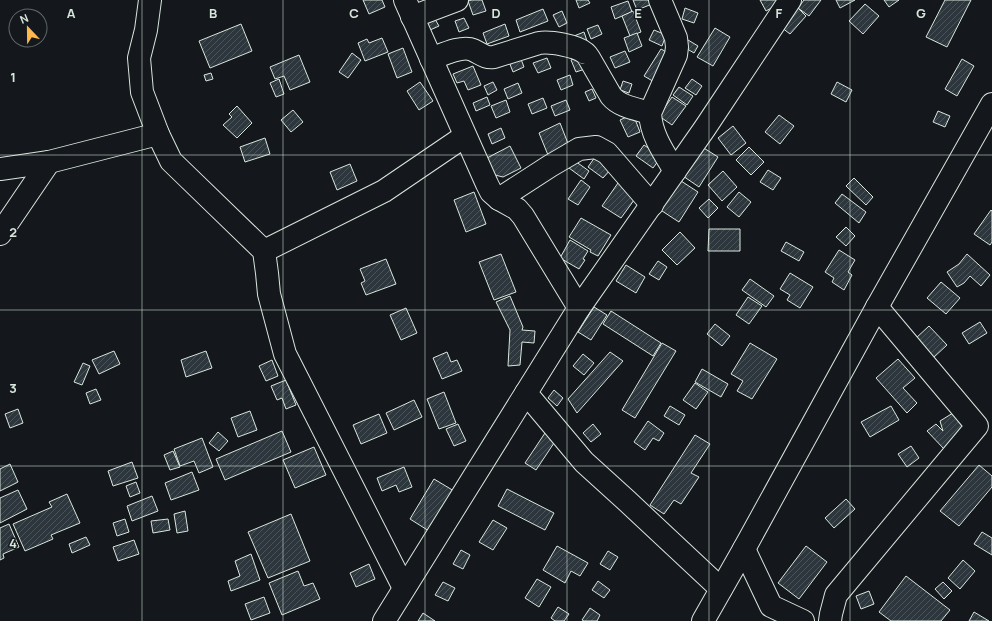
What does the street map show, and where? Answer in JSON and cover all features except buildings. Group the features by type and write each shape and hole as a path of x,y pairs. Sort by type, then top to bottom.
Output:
{"street":[{"path":"150,0 146,30 139,58 142,92 158,134 171,161 264,251 269,294 285,354 404,588"},
{"path":"456,0 408,8 491,192 499,199 517,209 523,216 579,308"},
{"path":"660,0 676,38 677,47 676,55 650,113 650,121 656,138 675,171"},
{"path":"384,621 579,308 705,128 790,0"},
{"path":"431,59 462,48 472,49 488,58 539,42 559,44 578,49 586,53 611,96 620,104 650,113"},
{"path":"703,621 877,307 992,104"},
{"path":"0,169 49,162 158,134"},
{"path":"264,251 384,191 465,136"},
{"path":"499,199 579,149 596,147 606,153 652,204"},
{"path":"0,234 49,162"},
{"path":"830,621 836,595 977,426 877,307"},
{"path":"526,393 584,462 721,589"},
{"path":"744,549 772,606 803,621"}]}
